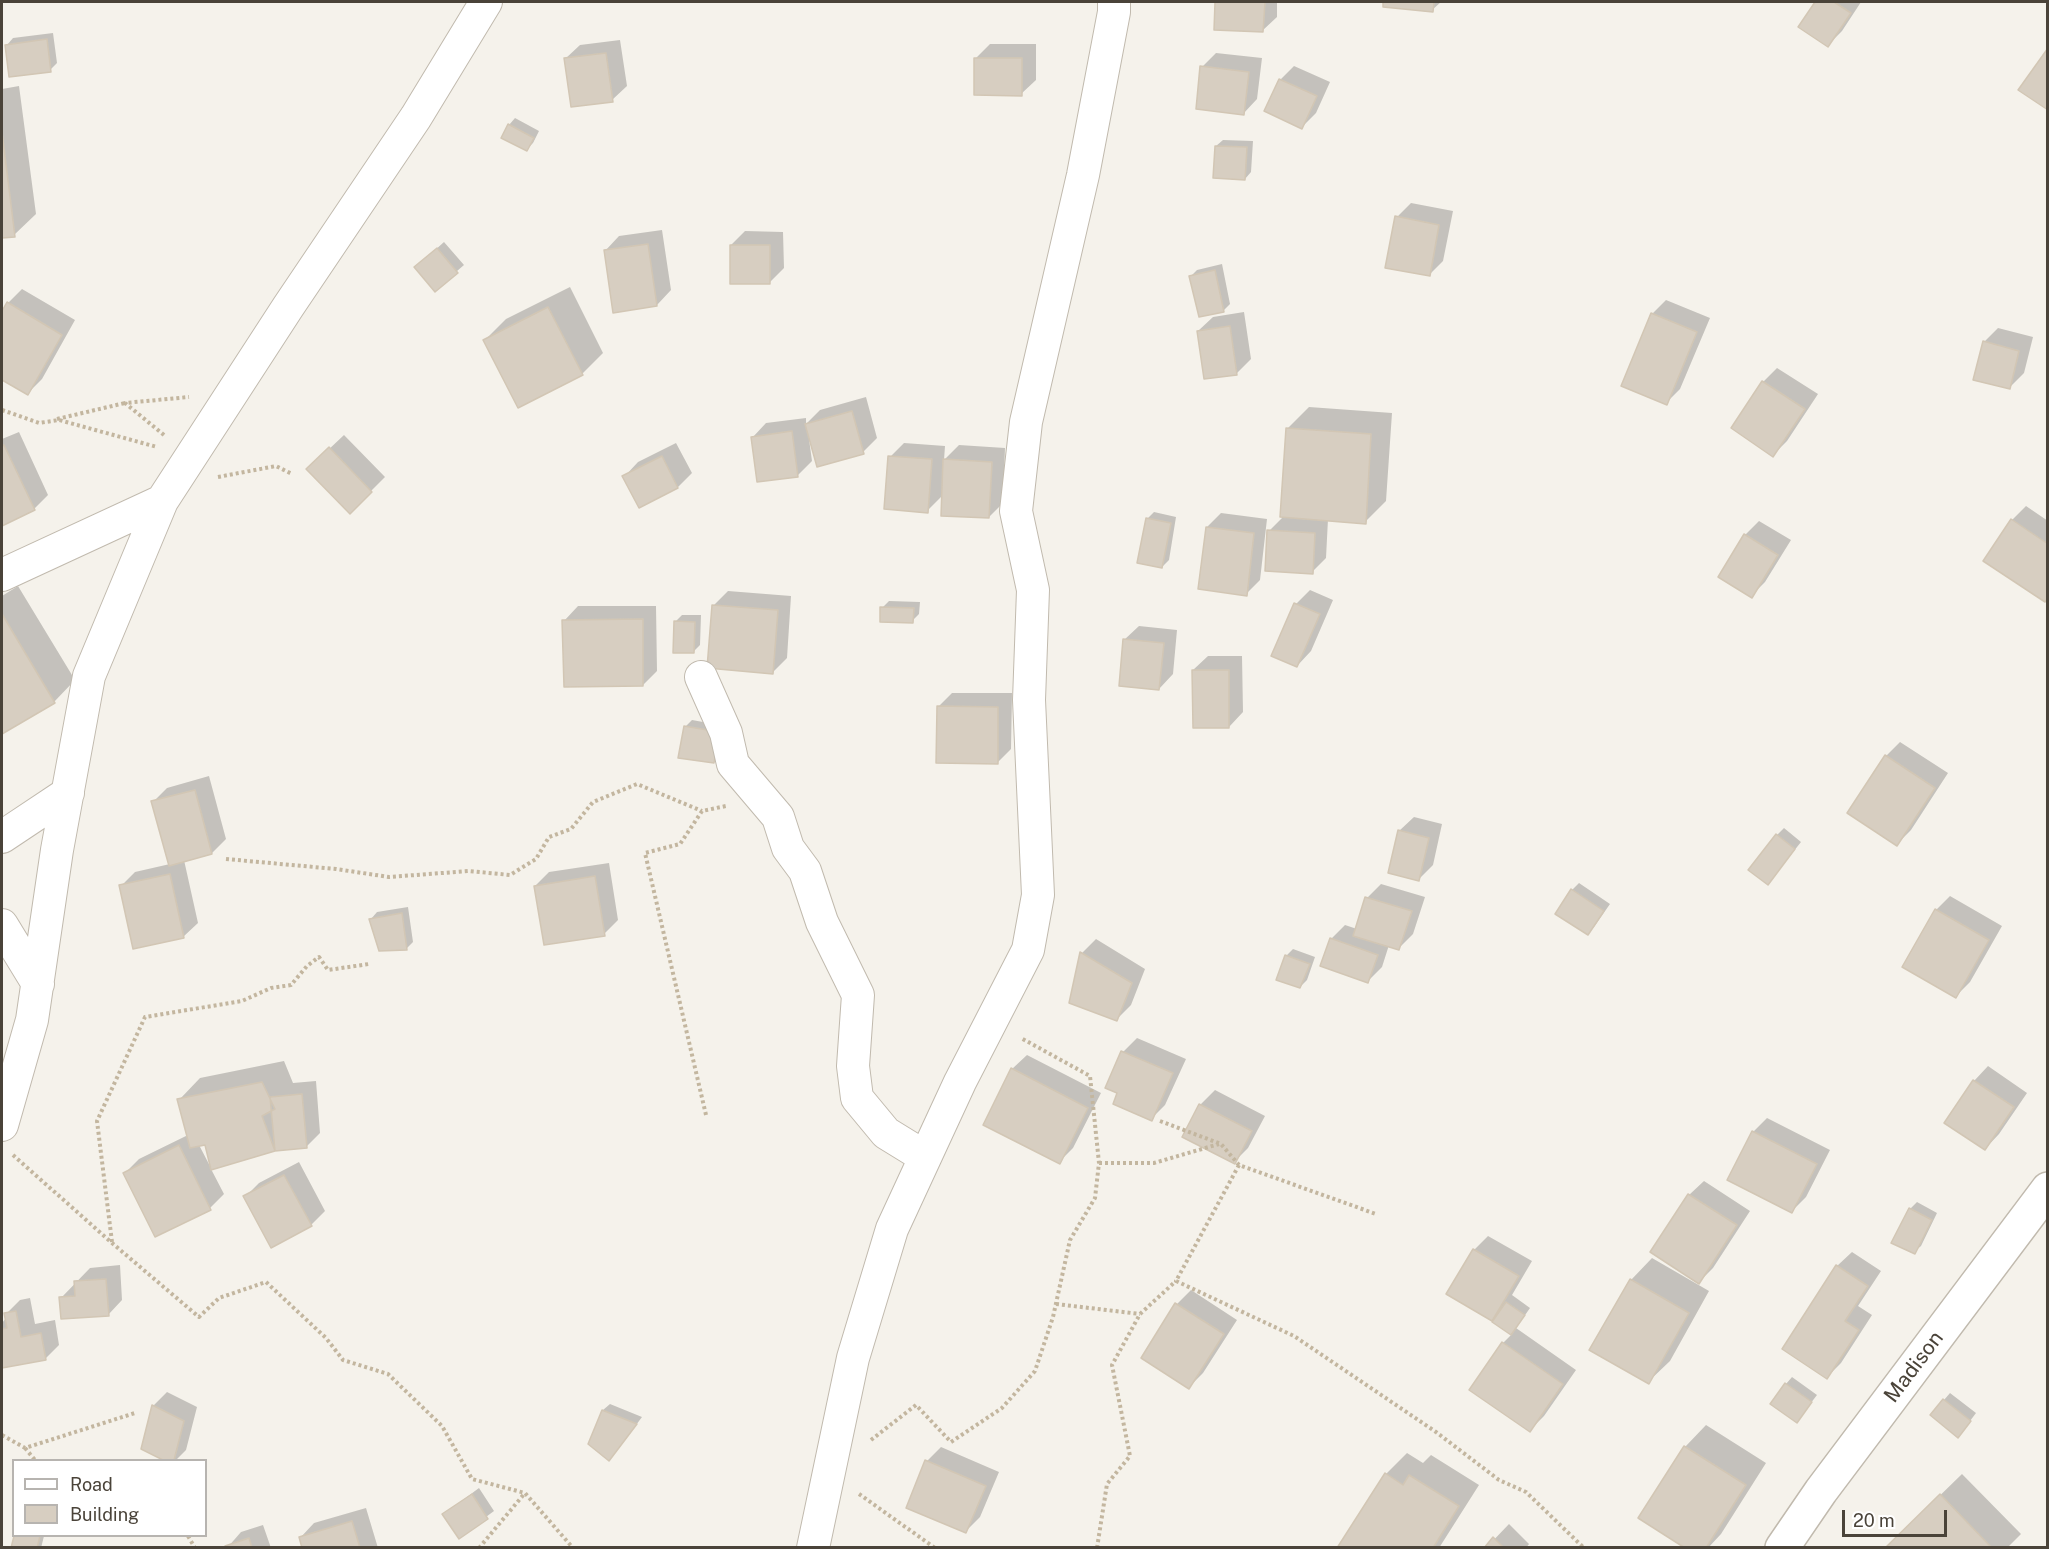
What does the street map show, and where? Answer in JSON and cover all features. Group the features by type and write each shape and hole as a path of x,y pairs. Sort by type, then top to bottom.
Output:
{"street":[{"path":"6,1138 32,1020 57,850 89,676 167,493 288,307 416,117 486,2"},
{"path":"813,1548 853,1358 892,1229 960,1082 1028,950 1038,895 1029,700 1033,590 1016,511 1025,433 1083,175 1114,2"},
{"path":"2,575 167,493"},
{"path":"700,677 726,733 733,764 778,817 788,848 805,871 822,922 858,995 853,1066 857,1098 886,1133 925,1157"},
{"path":"2,837 68,793"},
{"path":"2,925 38,984"},
{"name":"Madison","path":"1782,1548 1821,1491 2048,1189"}],"path":[{"path":"39,423 125,403 178,397"},
{"path":"125,403 191,456"},
{"path":"2,411 39,423 59,420 191,456"},
{"path":"167,493 276,466 292,474"},
{"path":"226,859 336,868 389,877 469,871 510,875 536,859 549,837 571,829 593,802 637,784 702,811 762,798"},
{"path":"702,811 680,844 645,853 706,1115"},
{"path":"112,1244 97,1121 145,1017 242,1001 271,988 291,986 307,966 319,957 328,970 369,964"},
{"path":"935,1548 828,1473 916,1405 951,1442 1002,1408 1035,1371 1056,1304 1070,1240 1095,1198 1099,1163 1090,1076 991,1022"},
{"path":"1160,1121 1221,1144 1239,1165 1376,1214"},
{"path":"6,1138 112,1244 199,1317 219,1298 266,1281 326,1338 343,1360 388,1374 442,1426 472,1479 525,1492 573,1548"},
{"path":"1099,1163 1154,1162 1221,1144"},
{"path":"1097,1548 1107,1484 1130,1456 1112,1365 1140,1314 1176,1281 1239,1165"},
{"path":"1176,1281 1294,1336 1436,1432 1499,1480 1526,1492 1584,1548"},
{"path":"1056,1304 1140,1314"},
{"path":"25,1448 135,1413"},
{"path":"2,1435 25,1448 33,1459"},
{"path":"479,1548 525,1492"}],"building":[{"path":"1215,2 1265,2 1263,32 1214,30"},
{"path":"1383,2 1434,2 1433,12 1383,7"},
{"path":"1815,2 1834,2 1851,13 1828,47 1798,27"},
{"path":"47,39 51,72 9,77 5,45"},
{"path":"2048,48 2048,110 2018,90"},
{"path":"606,53 613,102 571,107 564,58"},
{"path":"974,58 1022,58 1022,96 974,95"},
{"path":"1200,66 1249,72 1244,115 1196,109"},
{"path":"1279,79 1317,96 1302,129 1264,111"},
{"path":"508,124 534,138 527,151 501,138"},
{"path":"2,132 15,237 2,238"},
{"path":"1215,146 1247,147 1245,180 1213,178"},
{"path":"1395,216 1439,225 1430,276 1385,268"},
{"path":"648,244 657,306 613,313 604,250"},
{"path":"730,245 770,245 770,284 730,284"},
{"path":"437,248 458,273 435,292 414,267"},
{"path":"1215,270 1224,312 1199,317 1189,276"},
{"path":"7,302 62,335 28,395 2,380 2,311"},
{"path":"548,307 583,375 518,408 483,340"},
{"path":"1651,313 1697,332 1667,405 1621,386"},
{"path":"1230,326 1237,375 1204,379 1197,331"},
{"path":"1983,341 2019,351 2010,389 1973,380"},
{"path":"1762,381 1805,409 1773,457 1731,428"},
{"path":"852,411 864,454 817,467 805,424"},
{"path":"1286,428 1371,434 1366,524 1280,517"},
{"path":"792,431 798,477 757,482 751,437"},
{"path":"4,445 35,510 2,526 2,446"},
{"path":"329,447 372,492 350,514 306,469"},
{"path":"662,456 678,488 639,508 622,476"},
{"path":"888,456 932,459 928,513 884,509"},
{"path":"943,459 992,462 989,518 941,516"},
{"path":"1146,518 1171,523 1162,568 1137,563"},
{"path":"2011,519 2048,544 2048,598 2045,602 1983,561"},
{"path":"1206,527 1254,533 1247,596 1198,589"},
{"path":"1267,530 1315,533 1313,574 1265,571"},
{"path":"1744,534 1778,555 1752,598 1718,577"},
{"path":"1294,603 1320,614 1297,667 1271,656"},
{"path":"712,605 778,610 773,674 707,668"},
{"path":"880,607 914,608 913,623 880,622"},
{"path":"2,614 55,703 2,734"},
{"path":"643,619 643,686 564,687 562,620"},
{"path":"674,621 695,622 694,653 673,653"},
{"path":"1123,639 1164,643 1159,690 1119,686"},
{"path":"1192,670 1229,670 1229,728 1193,728"},
{"path":"937,706 998,707 998,764 936,763"},
{"path":"684,726 719,732 714,763 678,758"},
{"path":"1885,755 1935,788 1897,846 1847,813"},
{"path":"195,790 212,854 169,866 151,801"},
{"path":"1398,830 1429,838 1419,881 1388,873"},
{"path":"1776,834 1795,849 1768,885 1748,870"},
{"path":"170,874 184,938 133,949 119,885"},
{"path":"595,876 605,936 544,945 534,886"},
{"path":"1571,889 1604,911 1588,935 1555,914"},
{"path":"1365,897 1412,911 1399,950 1353,936"},
{"path":"1935,909 1989,940 1956,998 1902,967"},
{"path":"402,913 407,950 379,951 369,919"},
{"path":"1330,938 1378,955 1368,983 1320,966"},
{"path":"1080,952 1132,983 1117,1021 1069,1003"},
{"path":"1285,955 1310,964 1300,988 1276,980"},
{"path":"1121,1051 1173,1073 1152,1121 1113,1104 1117,1093 1105,1088"},
{"path":"1011,1068 1088,1108 1060,1164 983,1125"},
{"path":"1973,1080 2014,1107 1985,1150 1944,1123"},
{"path":"262,1082 275,1109 262,1116 275,1151 211,1170 205,1145 190,1148 177,1099"},
{"path":"302,1094 307,1148 275,1151 270,1097"},
{"path":"1199,1104 1252,1131 1235,1164 1182,1137"},
{"path":"1752,1131 1817,1164 1792,1213 1727,1180"},
{"path":"179,1145 211,1210 155,1237 123,1173"},
{"path":"284,1175 312,1226 271,1248 243,1196"},
{"path":"1688,1194 1737,1225 1699,1284 1650,1252"},
{"path":"1909,1208 1932,1220 1915,1254 1891,1243"},
{"path":"1473,1249 1519,1276 1492,1321 1446,1294"},
{"path":"1836,1265 1868,1286 1845,1321 1859,1330 1827,1379 1782,1349"},
{"path":"106,1279 109,1316 61,1319 59,1297 75,1296 74,1281"},
{"path":"1630,1279 1689,1313 1649,1384 1589,1350"},
{"path":"1506,1302 1525,1315 1511,1335 1492,1322"},
{"path":"1175,1303 1224,1334 1189,1389 1141,1358"},
{"path":"16,1311 21,1337 41,1333 46,1360 2,1368 2,1329 7,1328 4,1313"},
{"path":"1502,1342 1563,1384 1530,1432 1469,1390"},
{"path":"1785,1383 1812,1402 1797,1423 1770,1404"},
{"path":"1943,1399 1971,1421 1958,1438 1930,1415"},
{"path":"152,1405 184,1421 174,1459 161,1459 141,1449"},
{"path":"602,1410 637,1424 609,1461 588,1444"},
{"path":"1684,1446 1746,1485 1706,1548 1685,1548 1638,1518"},
{"path":"925,1460 986,1486 966,1533 906,1508"},
{"path":"1385,1473 1403,1485 1409,1475 1459,1506 1433,1548 1337,1548"},
{"path":"472,1494 488,1519 459,1539 442,1514"},
{"path":"1940,1494 1992,1548 1885,1548"},
{"path":"352,1521 360,1548 302,1548 299,1537"},
{"path":"14,1537 40,1537 37,1548 11,1548"},
{"path":"1493,1537 1504,1548 1484,1548"},
{"path":"249,1538 252,1548 225,1548 225,1546"}]}
